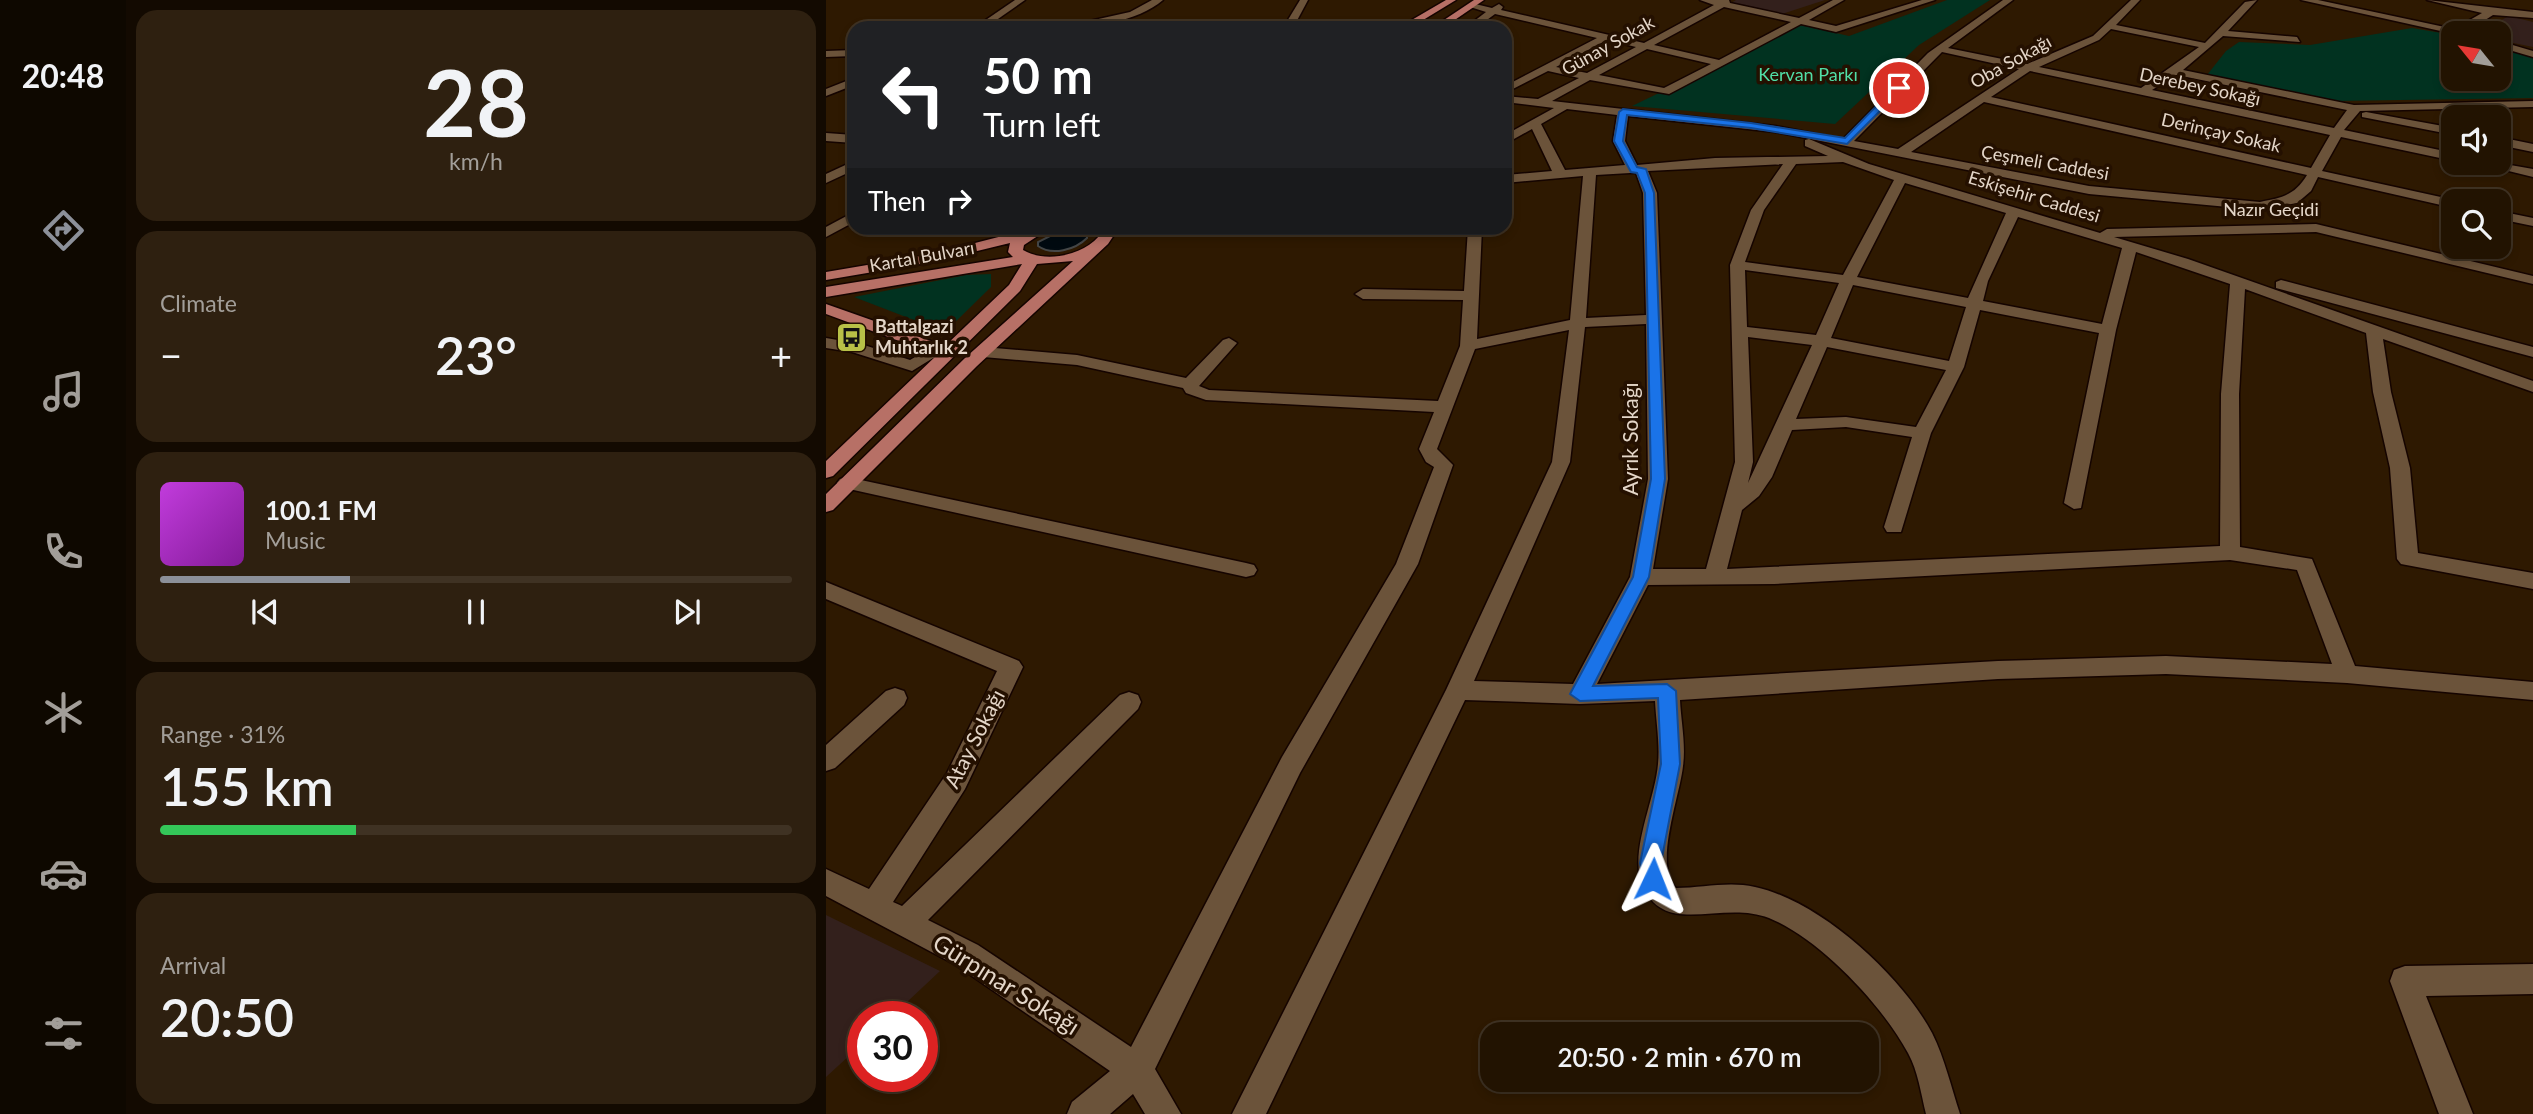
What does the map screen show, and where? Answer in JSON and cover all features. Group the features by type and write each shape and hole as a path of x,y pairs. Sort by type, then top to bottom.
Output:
{"main road":[{"path":"1416,21 1452,0"},
{"path":"1448,21 1476,3"},
{"name":"Kartal Bulvarı","path":"826,276 932,258 1021,235"},
{"path":"826,472 943,352 1016,288 1029,259 1016,252 1015,248 1031,235"},
{"path":"826,505 1103,238"},
{"name":"Kartal Bulvarı","path":"826,292 1029,259 1067,258 1103,238"},
{"path":"826,309 943,352"}],"street":[{"path":"990,21 1021,0"},
{"path":"1098,21 1133,14 1159,0"},
{"path":"1292,21 1304,0"},
{"path":"1480,21 1510,0"},
{"path":"1704,0 1726,2 1836,30 1931,0"},
{"path":"1546,68 1665,92 1840,0"},
{"path":"1847,141 1940,49 2009,0"},
{"name":"Oba Sokağı","path":"1901,153 1980,97 2027,68 2096,38 2136,0"},
{"path":"2142,92 2177,72 2221,33 2238,10 2253,0"},
{"path":"2305,0 2441,30"},
{"path":"2431,0 2491,12 2533,15"},
{"name":"Günay Sokak","path":"1540,103 1726,2"},
{"path":"1476,3 1495,11 1609,35 1721,63"},
{"path":"2477,21 2491,12"},
{"path":"2375,26 2400,22"},
{"path":"2109,26 2207,46"},
{"path":"2221,33 2297,40"},
{"path":"1512,86 1609,35"},
{"path":"826,46 847,46"},
{"path":"2511,48 2533,54"},
{"name":"Derebey Sokağı","path":"1940,49 2441,154"},
{"path":"826,54 847,53"},
{"path":"2177,72 2441,129"},
{"path":"826,93 847,84"},
{"name":"Derinçay Sokak","path":"1980,97 2441,201"},
{"name":"Çeşmeli Caddesi","path":"1512,100 1775,129 2089,190 2260,206 2292,200 2317,174 2337,133 2353,110"},
{"path":"2353,110 2533,104"},
{"path":"1512,136 1565,106"},
{"name":"Ayrık Sokağı","path":"1580,694 1641,577 1658,479 1650,193 1619,141 1623,112"},
{"path":"1535,123 1561,176"},
{"path":"1775,129 1846,159"},
{"path":"826,137 847,138"},
{"path":"2511,143 2533,148"},
{"name":"Eskişehir Caddesi","path":"1512,179 1715,162 1846,159 2183,262 2533,387"},
{"path":"1714,576 1744,462 1737,265 1744,238 1767,192 1791,162"},
{"path":"826,179 847,168"},
{"path":"2511,169 2533,173"},
{"path":"1249,1114 1458,690 1561,461 1578,323 1590,174"},
{"path":"1734,506 1757,486 1848,280 1902,177"},
{"path":"1894,527 1922,433 1956,367 1980,281 2014,211"},
{"path":"2511,217 2533,222"},
{"path":"826,233 847,220"},
{"name":"Nazır Geçidi","path":"2086,233 2316,228 2533,280"},
{"path":"1084,1114 1137,1070 1291,765 1407,564 1444,465 1433,458 1428,449 1442,407 1468,346 1475,235"},
{"path":"2074,503 2108,330 2130,246"},
{"path":"2183,262 2320,295 2533,352"},
{"path":"1737,265 1848,280 2108,330"},
{"path":"2230,553 2230,394 2238,282"},
{"path":"1363,294 1473,296"},
{"path":"1468,346 1578,323 1654,319"},
{"path":"1740,331 1821,341 1956,367"},
{"path":"2374,331 2382,393 2400,468 2408,559 2533,581"},
{"path":"826,343 846,344 912,366 943,352"},
{"path":"1190,384 1229,343"},
{"path":"983,352 1077,360 1190,384"},
{"path":"1190,384 1192,389 1206,395 1442,407"},
{"path":"1785,425 1846,422 1922,433"},
{"path":"847,483 1246,570"},
{"path":"1641,577 2230,553 2305,564 2347,674"},
{"name":"Atay Sokağı","path":"826,590 1011,667 956,781 874,906"},
{"path":"1458,690 1580,694 1667,691 1997,670 2166,665 2347,674 2533,691"},
{"path":"1667,691 1671,764 1651,863 1653,879 1661,894 1684,904 1719,897 1746,898 1773,906 1804,921 1878,986 1922,1046 1942,1114"},
{"path":"826,760 895,698"},
{"path":"905,923 1129,702"},
{"name":"Gürpınar Sokağı","path":"826,882 967,955 1137,1070 1164,1114"},
{"path":"2456,1114 2405,981 2533,979"}],"shaded area":[{"path":"1736,0 1825,0 1782,14 1731,3"},
{"path":"2509,16 2533,22 2533,47 2511,42 2511,21 2499,21"},
{"path":"1052,235 1087,235 1082,242 1056,251 1038,246 1038,242"},
{"path":"826,915 940,971 908,1001 847,1001 847,1058 826,1077"}],"green space":[{"name":"Kervan Parkı","path":"1947,0 1990,0 1919,45 1835,124 1632,106 1800,25 1849,36"},
{"path":"2412,28 2441,33 2441,91 2511,91 2511,50 2533,56 2533,98 2335,101 2207,75 2226,51 2239,42 2310,45"},
{"path":"991,274 991,287 945,332 854,297 966,275"}],"place":[{"name":"Battalgazi Muhtarlık 2","path":"852,337"}],"route":[{"path":"1653,879 1651,863 1671,764 1667,691 1580,694 1641,577 1658,479 1650,193 1641,169 1634,170 1619,141 1623,112 1799,132 1847,141 1899,88"}]}
